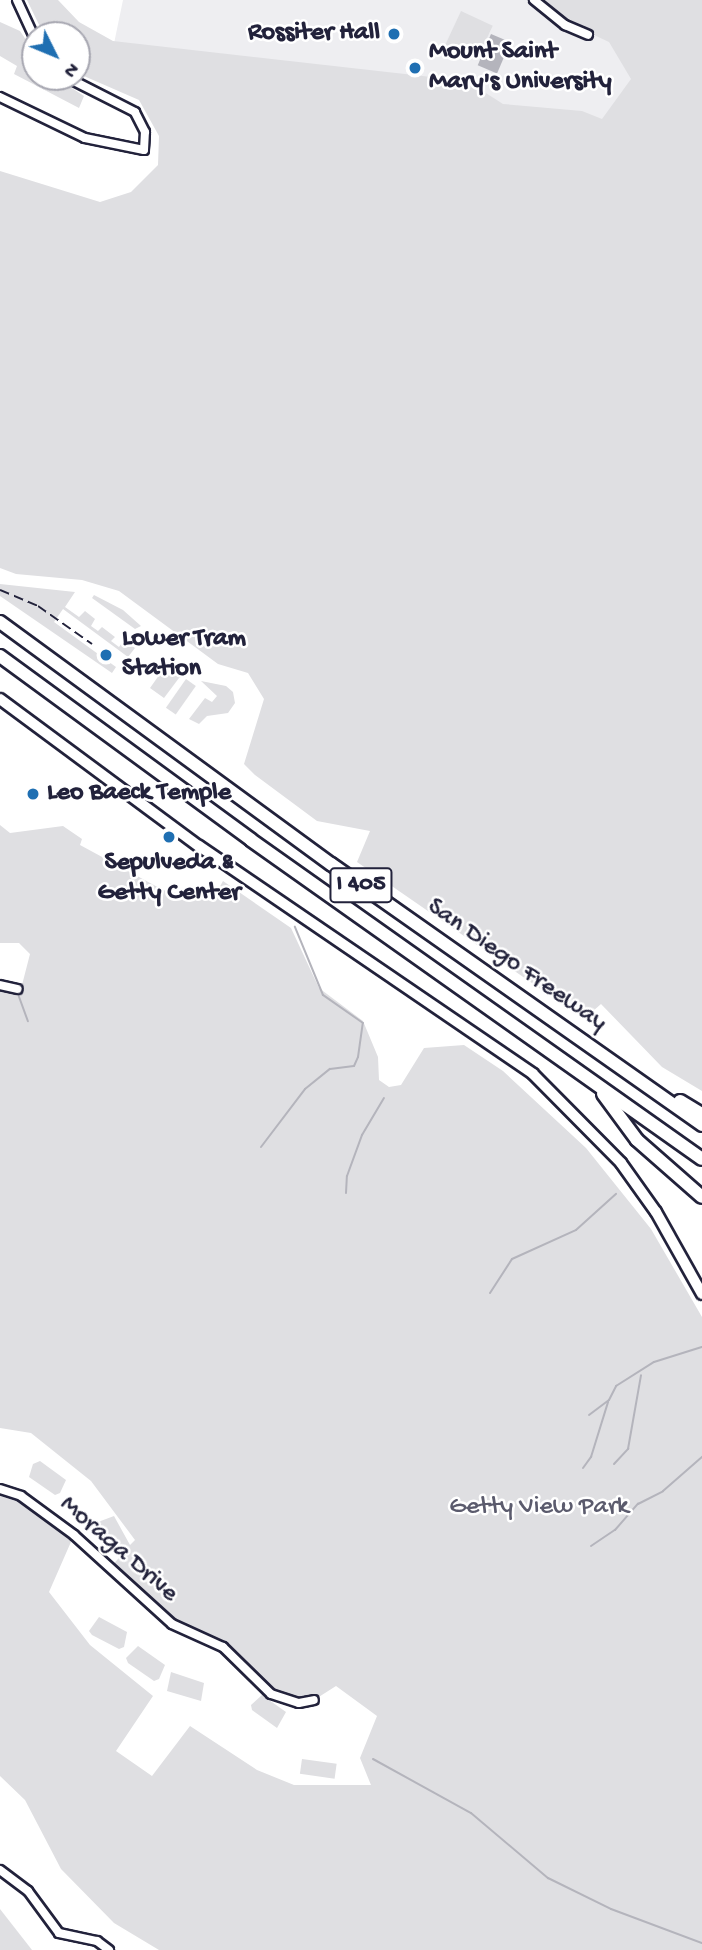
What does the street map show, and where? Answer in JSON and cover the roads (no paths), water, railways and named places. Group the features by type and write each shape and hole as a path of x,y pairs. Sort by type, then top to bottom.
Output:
{"highway":[{"name":"San Diego Freeway","path":"0,622 168,747 702,1125"},
{"name":"San Diego Freeway","path":"0,656 184,791 702,1159"},
{"path":"605,1056 702,1114"},
{"path":"594,1082 637,1140 702,1197"}],"main road":[{"path":"0,699 191,840 533,1074 621,1163 656,1212 702,1294"}],"street":[{"path":"17,0 27,21"},
{"path":"534,0 565,25 588,35"},
{"path":"0,97 85,138 144,150 145,132 135,112 91,90"},
{"path":"0,985 18,989"},
{"name":"Moraga Drive","path":"0,1489 21,1496 74,1535 172,1625 223,1647 271,1694 299,1703 314,1700"},
{"path":"0,1870 28,1891 59,1933 97,1941 109,1950"}],"waterway":[{"path":"261,1147 305,1089 330,1069 354,1066 358,1057 363,1023 323,995 295,927"},
{"path":"18,994 28,1021"},
{"path":"346,1193 347,1176 362,1135 384,1098"},
{"path":"490,1293 512,1259 576,1230 616,1194"},
{"path":"589,1415 609,1400 616,1386 654,1362 702,1347"},
{"path":"614,1464 628,1449 641,1375"},
{"path":"583,1468 591,1457 608,1402"},
{"path":"591,1546 615,1530 638,1504 663,1491 702,1457"},
{"path":"373,1759 471,1813 548,1878 611,1909 702,1943"}],"railway":[{"path":"0,590 38,606 92,644"}],"place":[{"name":"Rossiter Hall","path":"394,34"},
{"name":"Mount Saint Mary's University","path":"415,68"},
{"name":"Lower Tram Station","path":"106,655"},
{"name":"Leo Baeck Temple","path":"33,794"},
{"name":"Sepulveda & Getty Center","path":"169,837"}],"park label":[{"name":"Getty View Park","path":"539,1508"}]}
